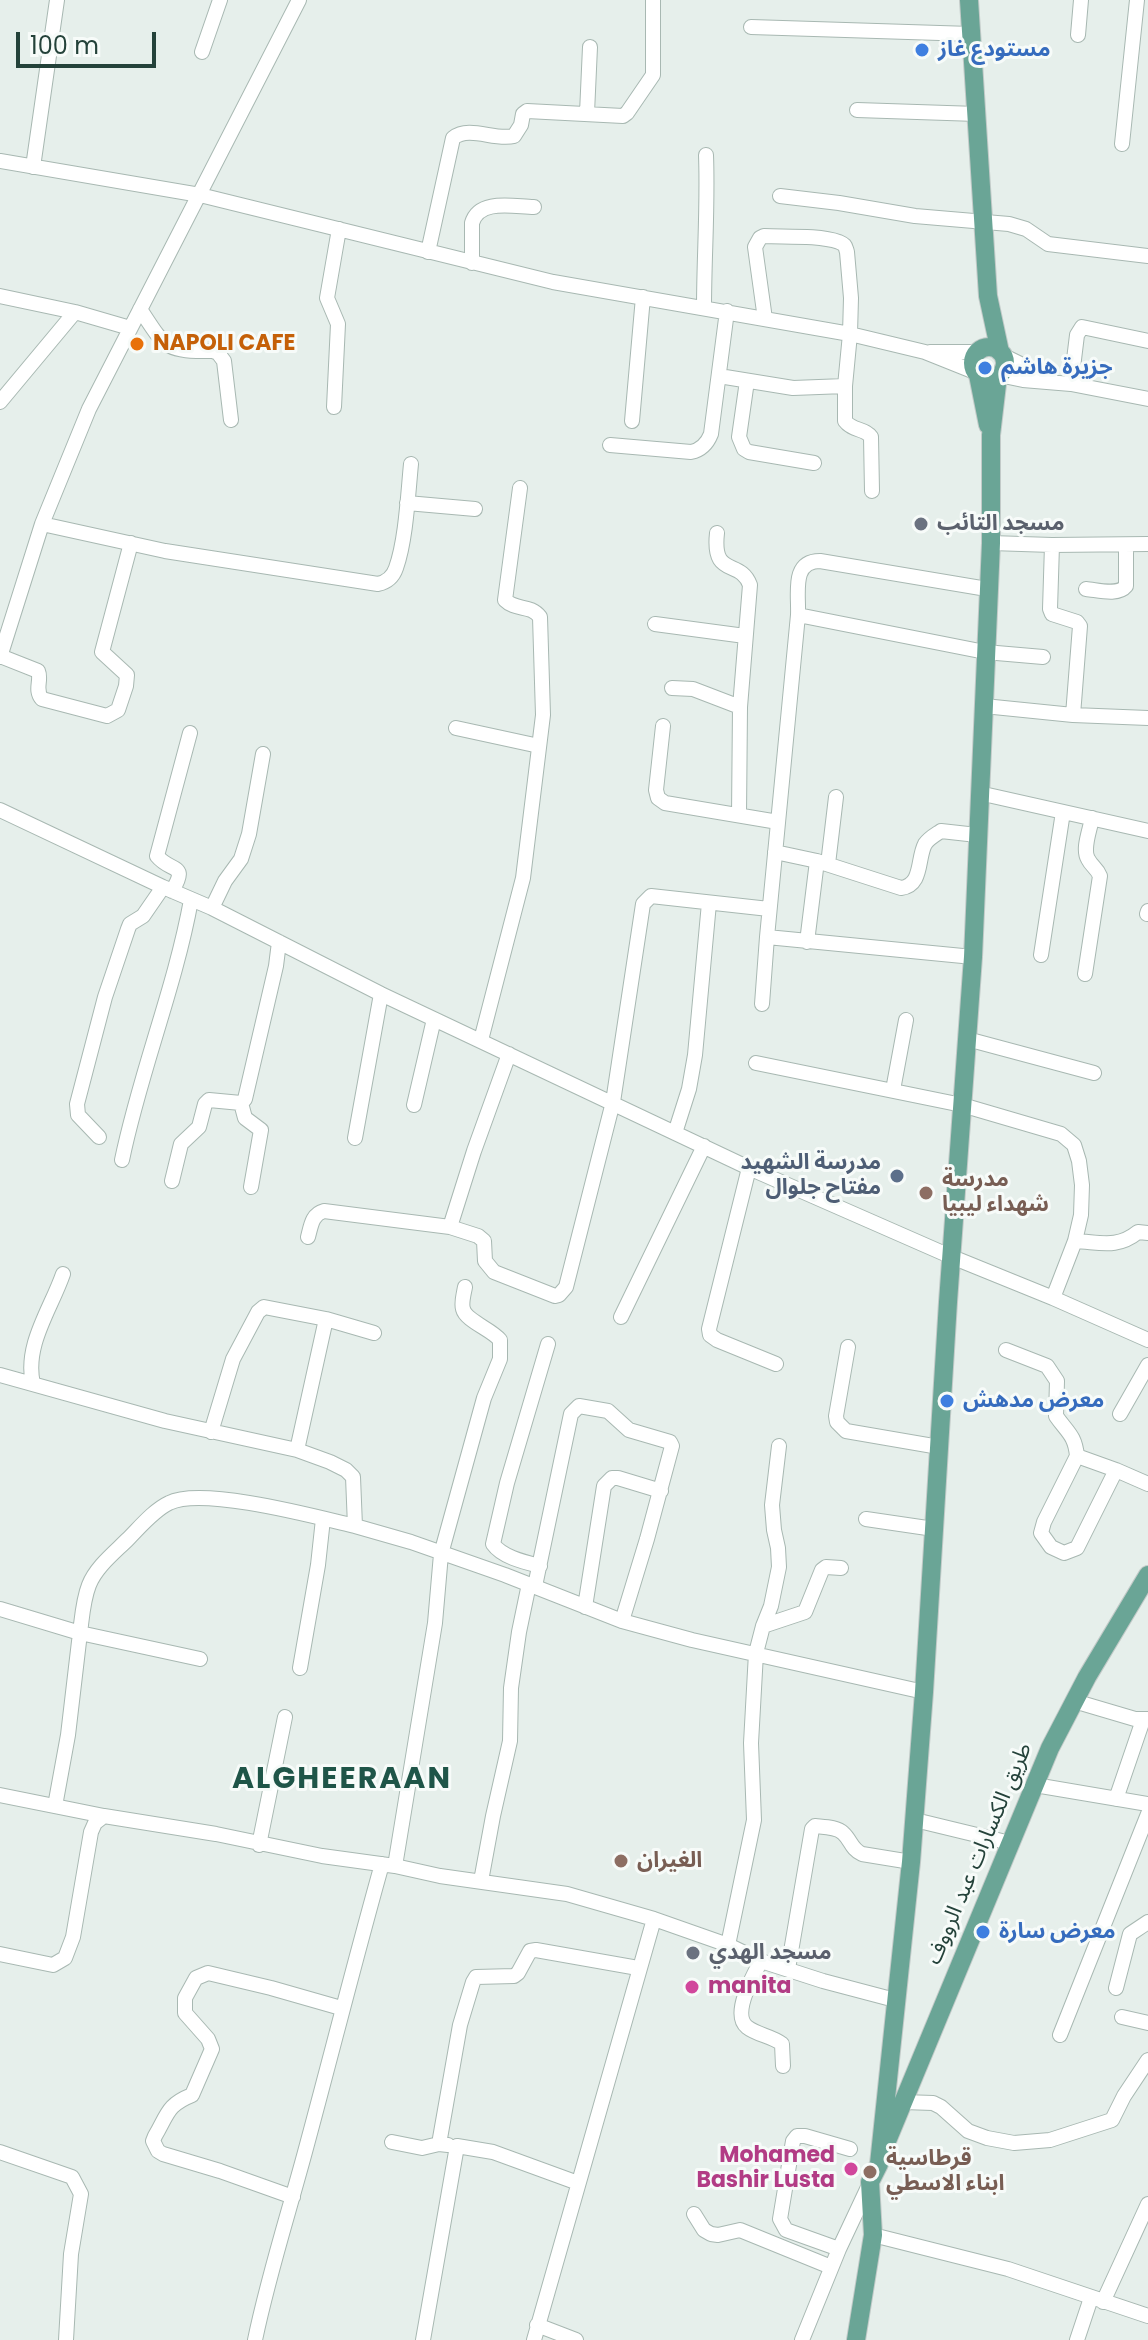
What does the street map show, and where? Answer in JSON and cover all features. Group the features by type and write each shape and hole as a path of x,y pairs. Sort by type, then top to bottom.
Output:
{"main road":[{"path":"879,2164 911,1862 924,1692 973,957 991,543 991,435 999,375 1004,365 988,296 969,0"},
{"path":"988,296 979,350 973,362 991,435"},
{"path":"979,350 990,347 1001,353"},
{"path":"976,373 988,379 999,375"},
{"name":"طريق الكسارات عبد الرووف","path":"870,2182 1050,1748 1148,1575"},
{"path":"856,2340 873,2235 870,2182"}],"street":[{"path":"33,167 57,0"},
{"path":"202,52 220,0"},
{"path":"131,543 102,652 127,675 118,710 113,715 102,716 42,699 38,692 38,671 0,656 42,524 89,409 299,0"},
{"path":"428,252 455,135 514,136 527,111 623,116 631,110 650,81 655,67 653,0"},
{"path":"1078,35 1081,0"},
{"path":"1122,144 1137,0"},
{"path":"751,27 971,34"},
{"path":"587,113 590,47"},
{"path":"857,110 977,114"},
{"path":"704,308 704,226 708,206 706,155"},
{"path":"0,161 200,195 553,282 850,334 925,352 976,373"},
{"path":"780,196 915,216 1019,226 1048,244 1148,256"},
{"path":"472,263 472,223 479,211 493,206 534,207"},
{"path":"334,407 338,324 327,298 327,289 339,229"},
{"path":"765,319 755,247 757,241 764,236 844,245 851,298 845,421 851,428 868,432 871,437 872,491"},
{"path":"0,296 130,328"},
{"path":"632,421 643,297"},
{"path":"140,309 161,342 168,347 218,353 227,373 231,420"},
{"path":"610,445 691,452 705,444 711,434 727,311"},
{"path":"0,402 75,312"},
{"path":"1063,382 1082,327 1148,341"},
{"path":"925,352 979,350"},
{"path":"1001,353 1063,382"},
{"path":"999,375 1063,382 1148,399"},
{"path":"719,376 804,388 845,386"},
{"path":"747,381 739,437 744,449 814,463"},
{"path":"42,524 165,551 378,584 391,577 397,568 411,464"},
{"path":"481,1040 523,878 543,715 540,617 528,607 513,607 505,600 520,488"},
{"path":"407,503 475,509"},
{"path":"717,533 715,551 718,558 746,576 750,585 740,707 739,815"},
{"path":"991,543 1148,544"},
{"path":"1052,545 1050,609 1052,614 1077,622 1080,626 1073,715"},
{"path":"1086,589 1124,589 1126,545"},
{"path":"762,1004 802,566 811,561 987,589"},
{"path":"798,615 985,652 1043,657"},
{"path":"655,624 745,636"},
{"path":"672,688 693,689 740,707"},
{"path":"984,706 1073,715 1148,718"},
{"path":"663,726 656,790 658,798 665,803 778,822"},
{"path":"456,728 539,746"},
{"path":"99,1137 78,1115 77,1104 109,983 130,924 143,916 180,873 157,856 190,733"},
{"path":"212,908 225,881 241,859 249,834 263,754"},
{"path":"979,793 1148,831"},
{"path":"807,942 836,797"},
{"path":"0,810 212,908 381,994 749,1168 1148,1340"},
{"path":"1041,955 1063,812"},
{"path":"1085,974 1100,876 1086,854 1092,818"},
{"path":"775,852 822,862 886,884 908,887 915,881 924,846 929,839 941,831 977,835"},
{"path":"308,1237 317,1214 324,1211 450,1227 484,1241 485,1261 494,1272 559,1295 566,1287 613,1102 643,904 651,896 769,909"},
{"path":"122,1160 129,1123 174,973 191,900"},
{"path":"675,1133 689,1089 695,1055 709,903"},
{"path":"767,937 973,957"},
{"path":"241,1103 249,1090 279,942"},
{"path":"355,1138 381,994"},
{"path":"414,1105 434,1019"},
{"path":"893,1090 906,1020"},
{"path":"967,1039 1094,1073"},
{"path":"450,1227 509,1054"},
{"path":"756,1063 962,1105 1061,1134 1074,1145 1079,1161 1081,1215 1075,1241 1053,1298"},
{"path":"172,1181 181,1144 199,1127 205,1104 209,1100 241,1103"},
{"path":"241,1103 245,1118 261,1130 251,1187"},
{"path":"621,1317 704,1146"},
{"path":"749,1168 709,1329 710,1335 717,1340 776,1364"},
{"path":"1075,1241 1119,1244 1138,1232 1148,1233"},
{"path":"33,1384 30,1372 36,1339 63,1274"},
{"path":"255,2340 341,2008 389,1865 435,1623 441,1554 484,1398 500,1359 500,1340 488,1328 464,1313 465,1287"},
{"path":"211,1432 233,1359 258,1312 264,1307 326,1319 374,1333"},
{"path":"297,1450 326,1319"},
{"path":"540,1566 498,1550 493,1544 517,1445 548,1344"},
{"path":"848,1347 836,1416 840,1427 846,1431 939,1447"},
{"path":"1006,1350 1047,1366 1057,1381 1056,1416 1076,1444 1077,1456 1041,1533 1051,1547 1064,1553 1077,1548 1116,1470"},
{"path":"1120,1414 1148,1365"},
{"path":"0,1375 211,1432 297,1450 330,1462 353,1477 355,1526"},
{"path":"481,1881 510,1741 511,1688 519,1632 540,1566 569,1418 576,1407 608,1411 629,1430 670,1442 672,1451 622,1621"},
{"path":"728,1945 754,1820 751,1743 756,1653 779,1567 772,1505 779,1446"},
{"path":"1077,1456 1148,1484"},
{"path":"585,1607 602,1495 607,1481 618,1478 661,1491"},
{"path":"55,1806 68,1735 86,1593 91,1580 138,1529 169,1503 196,1498 231,1501 373,1530 532,1585 622,1621 692,1640 924,1692"},
{"path":"300,1668 323,1519"},
{"path":"866,1519 934,1529"},
{"path":"763,1626 805,1612 822,1570 826,1567 841,1568"},
{"path":"0,1609 80,1633 200,1659"},
{"path":"1074,1701 1145,1720 1116,1799"},
{"path":"259,1845 285,1717"},
{"path":"1035,1785 1148,1804"},
{"path":"0,1795 216,1834 259,1845 567,1894 654,1919 728,1945 761,1961 895,2000"},
{"path":"1060,2035 1148,1814"},
{"path":"0,1954 53,1965 65,1958 73,1937 91,1832 95,1823 104,1816"},
{"path":"915,1820 1010,1843"},
{"path":"788,1969 815,1826 844,1833 856,1852 911,1862"},
{"path":"576,2340 535,2333 654,1919"},
{"path":"1116,1988 1130,1934 1148,1922"},
{"path":"439,2144 460,2025 476,1977 516,1975 530,1951 536,1950 638,1968"},
{"path":"761,1961 746,1989 743,2022 748,2028 782,2044 783,2066"},
{"path":"293,2197 163,2154 155,2146 155,2136 173,2105 192,2095 212,2052 208,2039 185,2013 185,1998 196,1978 208,1973 341,2008"},
{"path":"1122,2017 1148,2023"},
{"path":"903,2102 933,2103 968,2131 987,2138 1014,2143 1050,2140 1112,2120 1128,2088 1148,2060"},
{"path":"839,2249 786,2230 780,2222 781,2207 795,2138 805,2136 850,2149"},
{"path":"392,2142 422,2148 439,2144 493,2152 578,2183"},
{"path":"423,2340 457,2146"},
{"path":"0,2152 72,2177 81,2194 71,2254 66,2340"},
{"path":"802,2340 870,2182"},
{"path":"1077,2340 1148,2204"},
{"path":"694,2214 704,2230 711,2234 740,2230 831,2267"},
{"path":"873,2235 1008,2269 1148,2316"}],"place":[{"name":"مستودع غاز","path":"922,50"},
{"name":"NAPOLI CAFE","path":"137,344"},
{"name":"جزيرة هاشم","path":"985,368"},
{"name":"مسجد التائب","path":"921,524"},
{"name":"مدرسة الشهيد مفتاح جلوال","path":"897,1176"},
{"name":"مدرسة شهداء ليبيا","path":"926,1193"},
{"name":"معرض مدهش","path":"947,1401"},
{"name":"الغيران","path":"621,1861"},
{"name":"معرض سارة","path":"983,1932"},
{"name":"مسجد الهدي","path":"693,1953"},
{"name":"manita","path":"692,1987"},
{"name":"Mohamed Bashir Lusta","path":"851,2169"},
{"name":"قرطاسية ابناء الاسطي","path":"870,2172"}],"district":[{"name":"ALGHEERAAN","path":"342,1780"}]}
